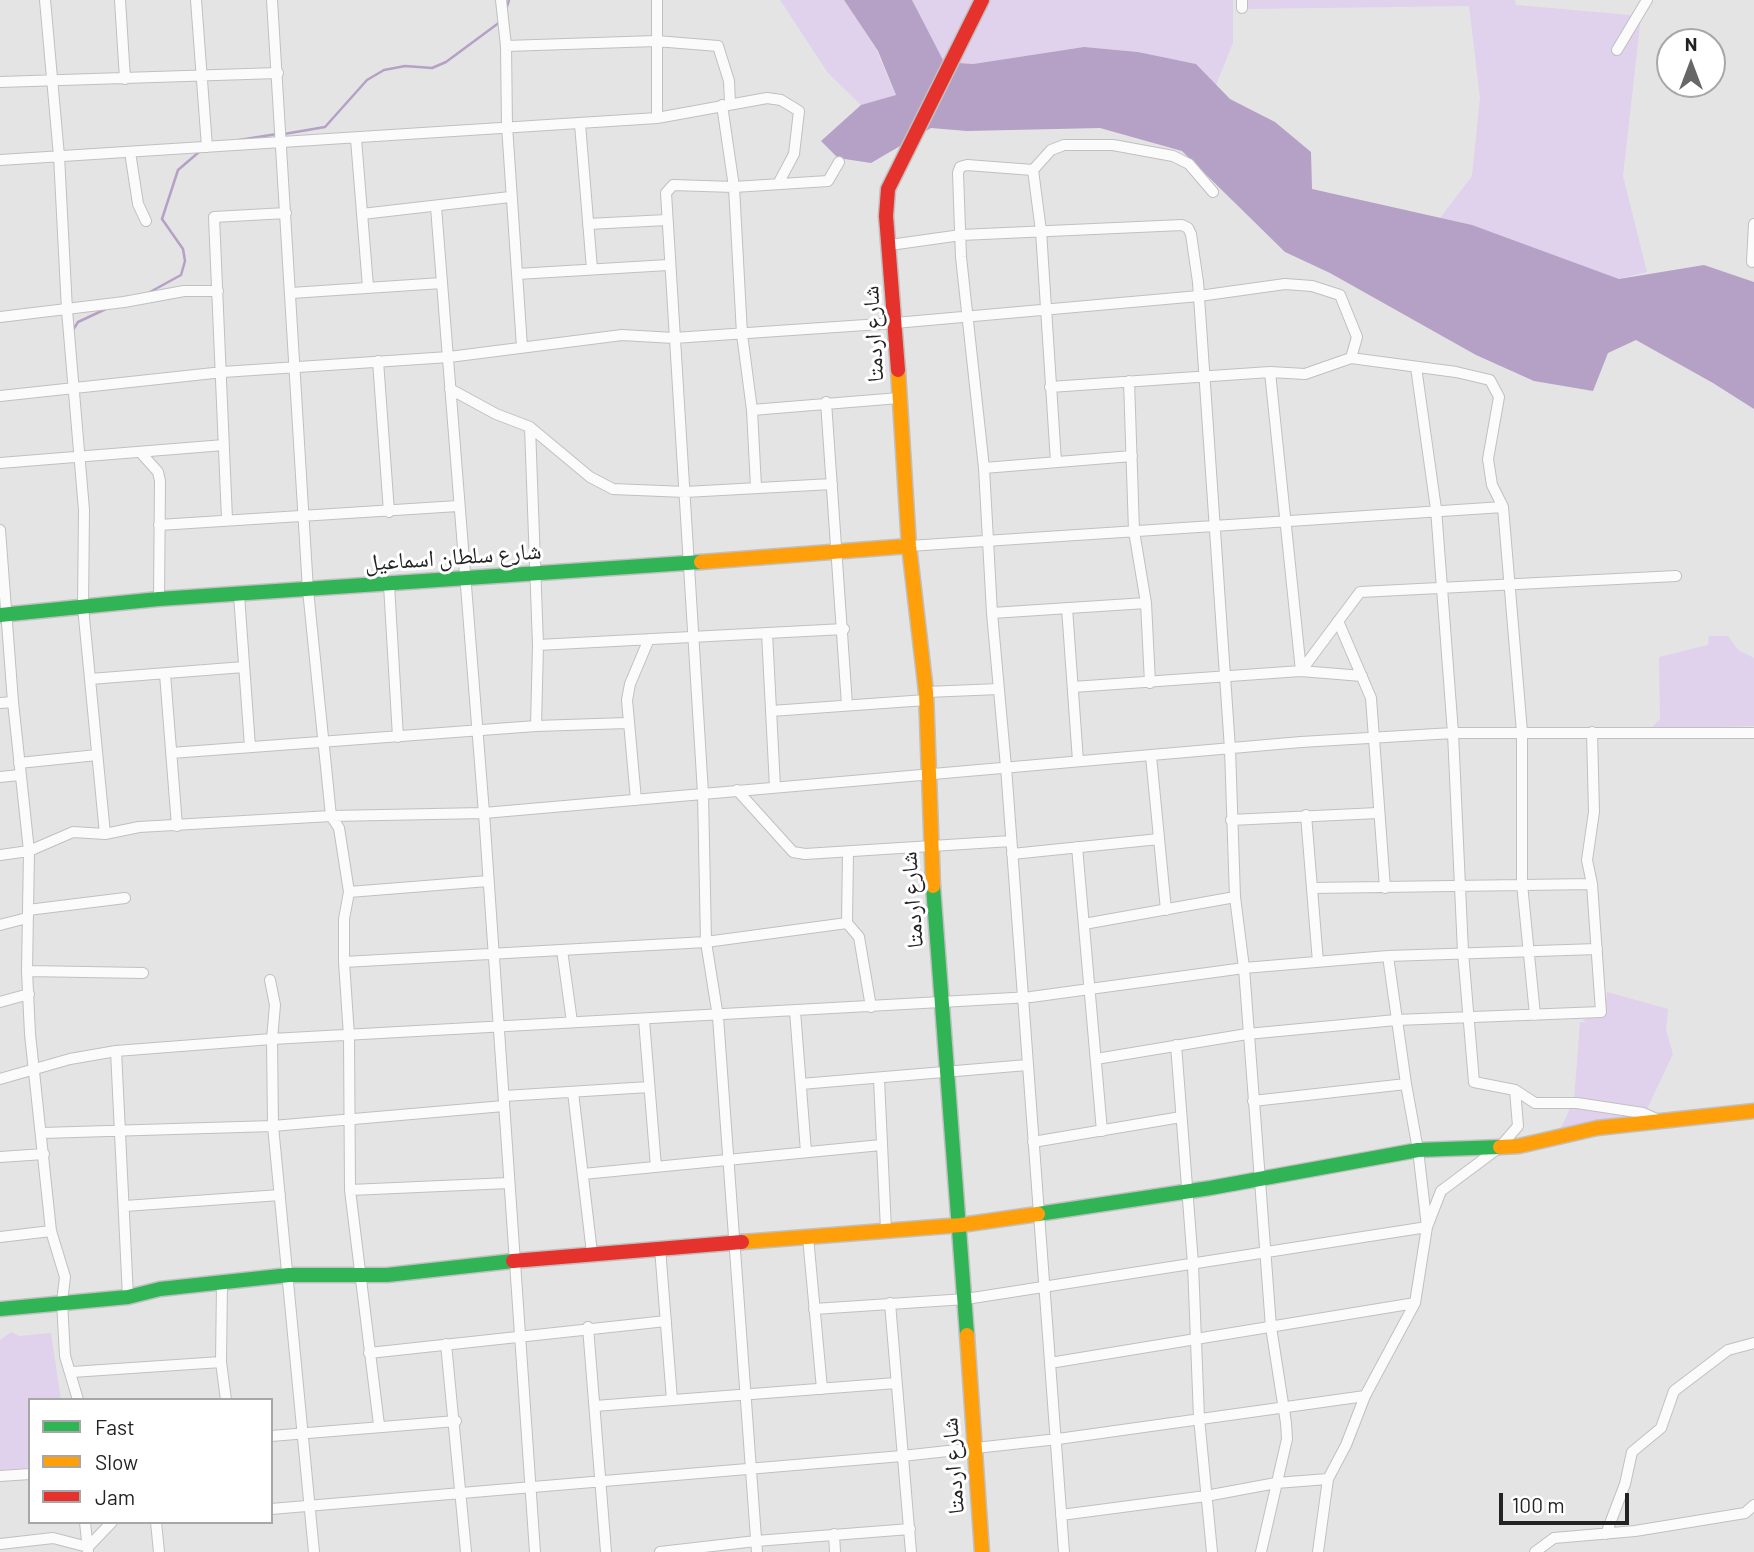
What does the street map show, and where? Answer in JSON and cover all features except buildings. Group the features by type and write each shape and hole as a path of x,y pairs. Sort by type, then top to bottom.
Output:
{"street":[{"path":"45,0 84,510 83,607 105,834"},
{"path":"120,0 125,79"},
{"path":"196,0 207,147"},
{"path":"272,0 309,590 331,817 339,828 349,891 344,919 344,962 349,1036 350,1190 379,1425"},
{"path":"500,0 506,46 506,127 522,347"},
{"path":"657,0 657,118"},
{"name":"شارع اردمتا","path":"982,0 897,167 888,189 886,216 909,546 926,696 942,1002 961,1225 982,1552"},
{"path":"1617,50 1647,0"},
{"path":"506,46 656,41 718,46 729,81 726,104 756,487"},
{"path":"0,82 50,78 125,79 278,73"},
{"path":"0,160 580,124 657,118 726,104 781,100 799,111 794,154 778,184"},
{"path":"580,124 592,269"},
{"path":"356,139 368,287"},
{"path":"1056,463 1041,231 1033,170 1051,150 1063,145 1113,145 1173,156 1189,164 1213,192"},
{"path":"130,152 138,204 146,221"},
{"path":"757,1552 753,1468 744,1395 718,1017 706,942 703,793 668,265 666,193 673,185 734,187 828,181 839,162"},
{"path":"1033,170 960,167 961,257 970,316 984,468 992,613 1058,1439 1064,1552"},
{"path":"362,214 510,197"},
{"path":"436,207 484,813 535,1552"},
{"path":"227,519 223,372 214,216 286,213"},
{"path":"588,224 667,219"},
{"path":"1752,262 1754,224"},
{"path":"890,245 961,235 1182,225 1188,228 1191,234 1199,296 1230,749 1235,897 1244,968 1271,1327 1287,1439 1261,1552"},
{"path":"517,274 668,265"},
{"path":"291,293 442,283"},
{"path":"0,396 223,372 449,357 622,335 674,338 895,323 1199,296 1285,284 1312,286 1340,295 1357,337 1351,358"},
{"path":"0,317 67,310 184,291 218,291"},
{"path":"1050,387 1270,372 1305,374 1351,358 1490,380 1499,397 1488,459 1492,485 1503,507 1522,732 1522,884 1535,1015"},
{"path":"378,361 389,512"},
{"path":"1416,367 1436,509 1453,733 1463,952 1474,1082 1515,1090 1535,1103 1577,1103 1643,1113 1661,1121"},
{"path":"1270,372 1301,671"},
{"path":"1129,382 1134,531 1146,603 1150,682"},
{"path":"450,389 496,414 530,426 601,484 613,489 685,492 832,484"},
{"path":"752,410 899,398"},
{"path":"826,402 844,629 847,705"},
{"path":"530,426 538,645 536,726"},
{"path":"0,463 224,445"},
{"path":"141,453 158,472 159,599"},
{"path":"984,468 1132,456"},
{"path":"159,524 458,506"},
{"path":"909,546 1286,523 1436,509 1503,507"},
{"path":"0,530 4,614 29,851 27,971 34,1068 51,1231 65,1278 62,1302 65,1356 72,1372 78,1398"},
{"name":"شارع سلطان اسماعيل","path":"4,614 159,599 534,575 909,546"},
{"path":"1301,671 1360,592 1676,576"},
{"path":"389,585 398,737"},
{"path":"239,595 250,747"},
{"path":"992,613 1146,603"},
{"path":"1067,608 1079,761"},
{"path":"1339,621 1371,698 1385,888"},
{"path":"538,645 844,629"},
{"path":"766,633 775,787"},
{"path":"636,800 627,723 630,684 649,639"},
{"path":"90,679 244,667"},
{"path":"1073,687 1301,671 1362,676"},
{"path":"166,674 177,826"},
{"path":"771,711 999,689"},
{"path":"0,704 13,702"},
{"path":"171,753 536,726 627,723"},
{"path":"0,855 29,851 73,832 105,834 139,827 331,817 484,813 1374,738 1522,732 1754,733"},
{"path":"1096,1059 1247,1034 1396,1020 1601,1012 1592,884 1587,860 1594,812 1592,732"},
{"path":"19,763 97,755"},
{"path":"1151,755 1166,910"},
{"path":"0,777 19,775"},
{"path":"737,790 793,852 848,853 1011,841"},
{"path":"1231,820 1378,813"},
{"path":"1306,816 1318,962"},
{"path":"1012,854 1159,839"},
{"path":"1077,848 1102,1131"},
{"path":"848,853 847,923 859,937 871,1007"},
{"path":"349,891 488,881"},
{"path":"1312,888 1592,884"},
{"path":"1084,924 1235,897"},
{"path":"0,925 28,914 125,898"},
{"path":"344,962 706,942 847,923"},
{"path":"0,1079 34,1068 116,1051 572,1021 718,1017 1022,997 1244,968 1388,956 1597,949"},
{"path":"562,950 572,1021"},
{"path":"1388,956 1427,1227"},
{"path":"27,971 143,973"},
{"path":"270,980 275,1005 272,1039 273,1126 289,1275 300,1434 312,1506 314,1552"},
{"path":"0,1002 29,994"},
{"path":"795,1011 806,1152"},
{"path":"644,1020 656,1167"},
{"path":"1176,1045 1193,1264 1199,1418 1212,1552"},
{"path":"116,1051 128,1297"},
{"path":"801,1084 950,1074 1027,1065"},
{"path":"878,1079 886,1230"},
{"path":"1253,1101 1406,1084"},
{"path":"42,1133 273,1126 348,1120 573,1092 649,1087"},
{"path":"1318,1552 1328,1479 1346,1446 1365,1396 1415,1303 1427,1227 1441,1191 1500,1147 1518,1126 1515,1090"},
{"path":"573,1092 592,1252"},
{"path":"0,1309 128,1297 160,1289 222,1285 289,1275 359,1273 387,1276 592,1252 961,1225 1187,1191 1418,1150 1520,1146 1597,1128 1754,1111"},
{"path":"1033,1142 1181,1117"},
{"path":"583,1174 881,1145"},
{"path":"0,1157 44,1154"},
{"path":"350,1190 509,1183"},
{"path":"125,1206 280,1195"},
{"path":"814,1310 966,1299 1427,1227"},
{"path":"0,1237 51,1231"},
{"path":"808,1237 822,1389"},
{"path":"660,1248 671,1401"},
{"path":"222,1285 222,1362 226,1398"},
{"path":"890,1303 911,1552"},
{"path":"1050,1363 1415,1303"},
{"path":"369,1353 588,1327 666,1321"},
{"path":"588,1327 606,1552"},
{"path":"1606,1534 1625,1484 1632,1452 1661,1428 1674,1391 1728,1350 1754,1343"},
{"path":"446,1344 456,1422 466,1552"},
{"path":"72,1372 222,1362"},
{"path":"596,1406 895,1383"},
{"path":"273,1509 902,1456 1058,1439 1365,1396"},
{"path":"273,1436 379,1425 456,1422"},
{"path":"0,1476 28,1474"},
{"path":"1061,1515 1206,1496 1276,1483 1328,1479"},
{"path":"1535,1552 1554,1538 1606,1534 1745,1513 1754,1505"},
{"path":"85,1524 88,1549"},
{"path":"88,1549 111,1524"},
{"path":"156,1524 159,1552"},
{"path":"660,1552 756,1541 911,1529"},
{"path":"834,1534 835,1552"},
{"path":"0,1544 53,1538 88,1549"}],"shaded area":[{"path":"780,0 844,0 876,49 896,96 861,105 828,73"},
{"path":"844,0 912,0 944,62 973,64 1084,47 1138,52 1196,64 1230,99 1275,122 1311,152 1312,189 1472,225 1619,279 1704,265 1754,282 1754,409 1636,340 1608,353 1593,391 1534,381 1476,355 1330,273 1285,252 1182,151 1100,128 967,131 931,128 871,163 838,158 821,141 861,105 896,95 878,51"},
{"path":"912,0 976,0 943,61 926,31"},
{"path":"990,0 1233,0 1233,43 1216,85 1196,64 1138,52 1084,47 973,64 956,63"},
{"path":"1245,0 1515,0 1516,5 1641,16 1623,176 1647,272 1619,279 1472,226 1440,218 1472,176 1480,98 1469,6 1245,9"},
{"path":"1709,636 1728,636 1738,650 1754,658 1754,726 1650,729 1660,719 1659,657 1708,645"},
{"path":"1607,992 1668,1009 1666,1030 1673,1054 1647,1109 1574,1101 1580,1022 1591,1023 1582,1021 1605,1009"},
{"path":"1572,1104 1643,1118 1560,1130"},
{"path":"11,1332 19,1336 51,1333 61,1398 28,1398 28,1468 0,1470 0,1340"}],"waterway":[{"path":"506,10 509,0"},
{"path":"284,134 325,127 367,80 384,70 405,66 432,68 446,62 500,22"},
{"path":"239,140 277,134"},
{"path":"150,292 181,275 185,261 183,249 162,219 178,170 199,152"},
{"path":"73,330 78,322 108,308"}],"traffic: fast":[{"path":"0,615 159,599 701,562"},
{"path":"933,886 967,1335"},
{"path":"1038,1214 1210,1188 1418,1150 1500,1147"},
{"path":"0,1309 128,1297 160,1289 289,1275 387,1275 513,1261"}],"traffic: slow":[{"path":"898,370 909,546 926,692 933,886"},
{"path":"701,562 909,546"},
{"path":"1500,1147 1519,1146 1597,1128 1754,1111"},
{"path":"742,1242 961,1225 1038,1214"},
{"path":"967,1335 982,1552"}],"traffic: jam":[{"path":"898,370 886,216 888,189 982,0"},
{"path":"513,1261 742,1242"}]}
